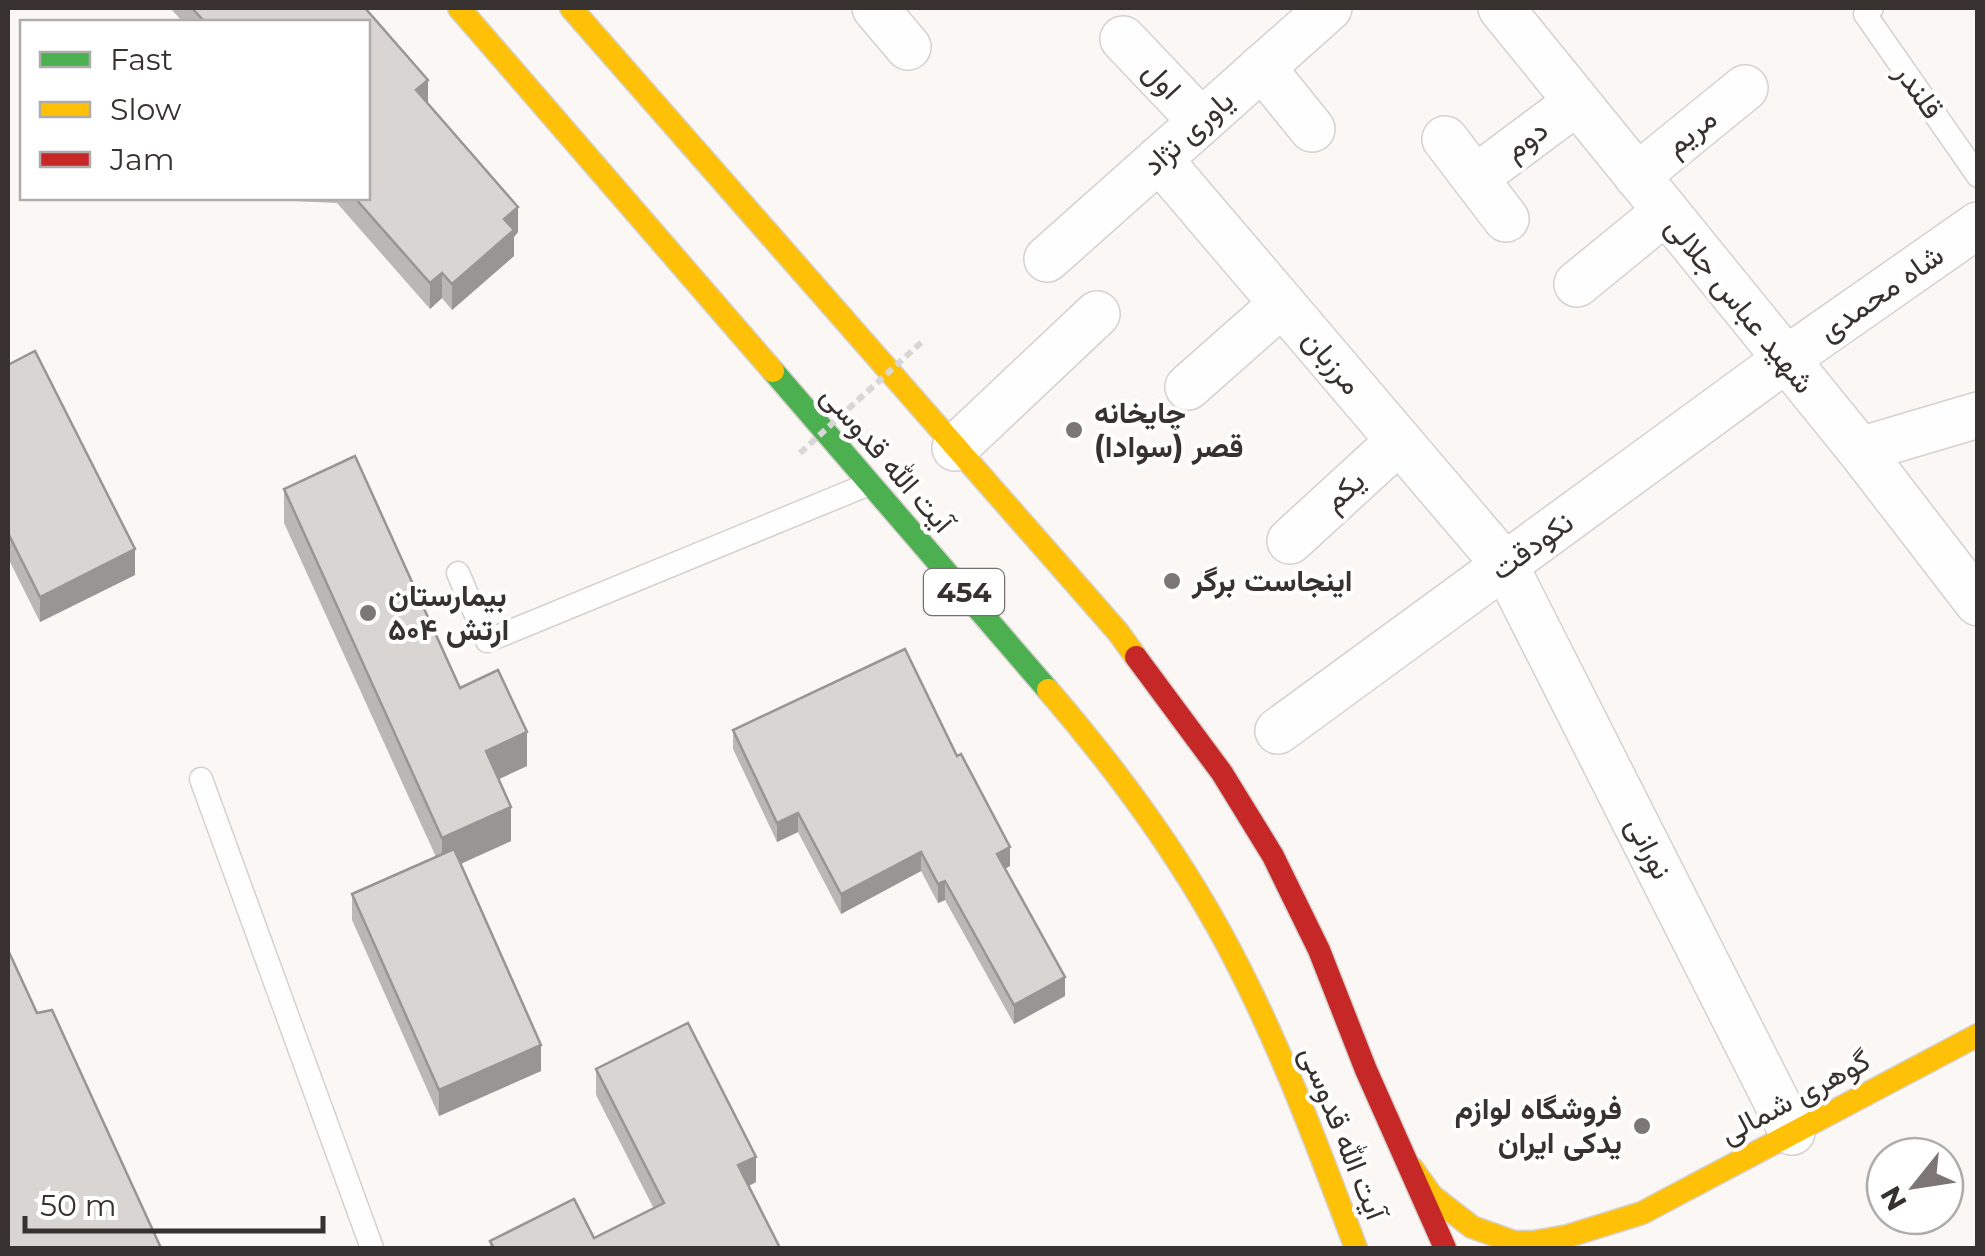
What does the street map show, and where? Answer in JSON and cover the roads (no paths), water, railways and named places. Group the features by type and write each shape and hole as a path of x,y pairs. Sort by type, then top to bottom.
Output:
{"main road":[{"name":"آیت الله قدوسی","path":"459,8 1056,700 1135,802 1192,883 1252,994 1304,1111 1356,1248"},
{"name":"454","path":"573,8 1118,632 1222,773 1273,856 1319,950 1406,1159 1432,1196 1472,1227 1514,1242 1568,1236 1642,1214"},
{"name":"گوهری شمالی","path":"1642,1214 1978,1035"},
{"path":"1406,1159 1445,1248"},
{"path":"1604,1248 1642,1214"}],"street":[{"path":"875,8 908,47"},
{"name":"یاوری نژاد","path":"1047,259 1328,8"},
{"name":"شهید عباس جلالی","path":"1515,12 1577,102 1860,450 1978,603"},
{"name":"اول","path":"1123,38 1201,121"},
{"path":"1262,67 1312,129"},
{"name":"مریم","path":"1637,176 1745,88"},
{"name":"دوم","path":"1475,178 1577,102"},
{"path":"1445,139 1506,218"},
{"name":"مرزبان","path":"1159,160 1505,565"},
{"path":"1577,284 1666,212"},
{"name":"شاه محمدی","path":"1785,360 1978,225"},
{"path":"1188,387 1282,304"},
{"path":"955,448 1097,314"},
{"name":"نکودقت","path":"1278,731 1785,360"},
{"path":"1860,450 1978,415"},
{"name":"یکم","path":"1290,541 1399,441"},
{"name":"نورانی","path":"1505,565 1792,1132"}],"lane":[{"name":"قلندر","path":"1872,8 1866,14 1978,176"},
{"path":"458,573 487,641 869,484"},
{"path":"201,779 372,1248"}],"place":[{"name":"چایخانه قصر (سوادا)","path":"1074,430"},
{"name":"اینجاست برگر","path":"1172,581"},
{"name":"بیمارستان ۵۰۴ ارتش","path":"368,613"},
{"name":"فروشگاه لوازم یدکی ایران","path":"1642,1126"}]}
